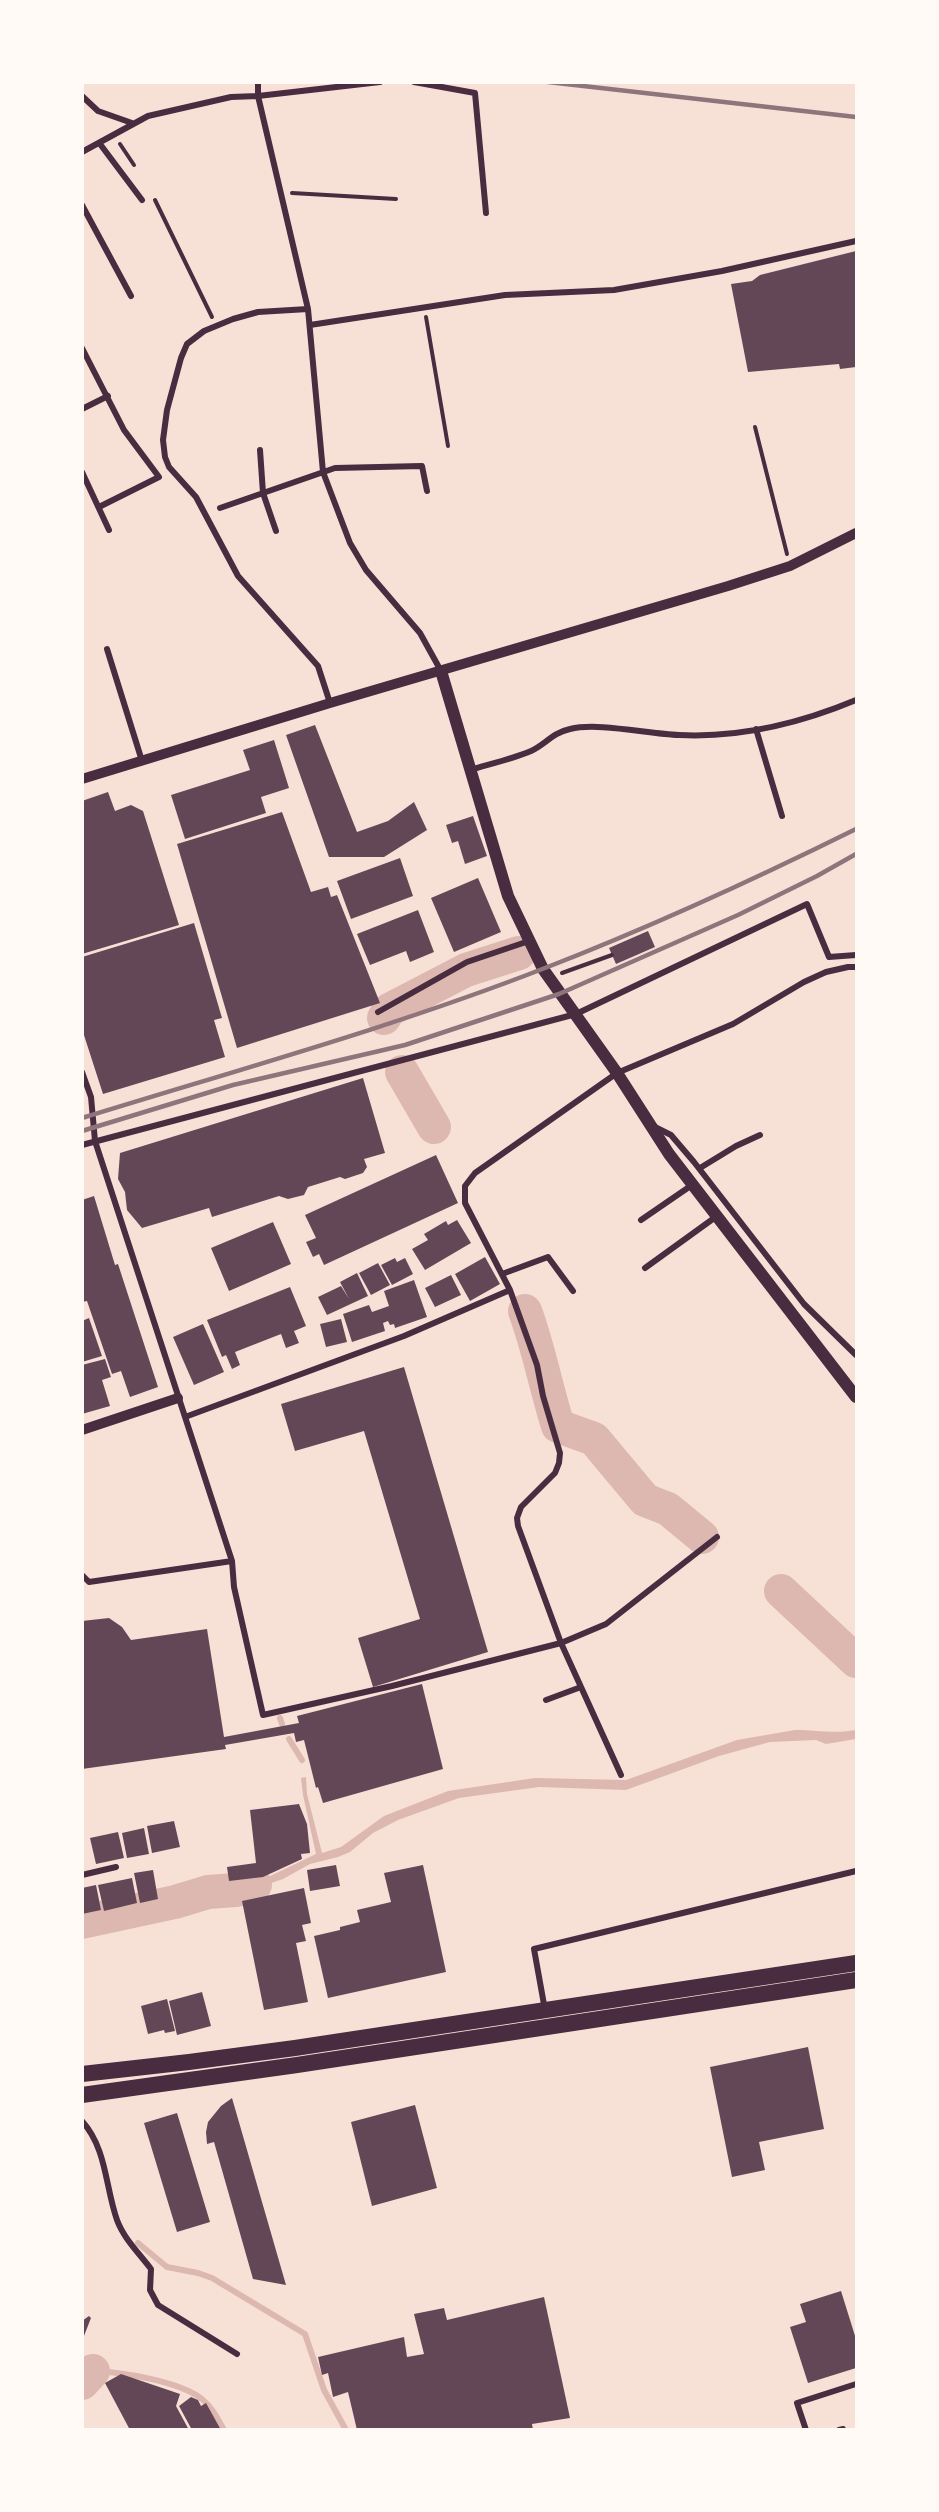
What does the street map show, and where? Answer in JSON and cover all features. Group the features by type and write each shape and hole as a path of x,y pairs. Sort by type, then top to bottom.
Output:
{"highway":[{"path":"82,2074 295,2048 544,2008 856,1963"},
{"path":"82,2095 297,2065 548,2025 856,1980"}],"main road":[{"path":"441,671 508,896 549,978 693,1185 856,1397"}],"street":[{"path":"258,82 258,96 308,309 323,472 350,543 366,570 420,633 441,671"},
{"path":"82,152 148,116 231,97 380,82"},
{"path":"414,82 475,93 486,213"},
{"path":"82,96 98,111 132,123"},
{"path":"100,144 142,200"},
{"path":"82,205 131,296"},
{"path":"310,325 505,295 614,290 722,271 856,241"},
{"path":"308,309 258,312 204,331 187,344 167,410 164,440 165,457 176,476 196,497 238,576 318,666 330,703"},
{"path":"82,348 124,430 159,477 99,507"},
{"path":"82,410 108,396"},
{"path":"260,450 263,493 276,531"},
{"path":"220,508 335,468 422,466 428,491"},
{"path":"82,472 109,530"},
{"path":"82,779 790,566 856,533"},
{"path":"107,649 142,761"},
{"path":"470,770 531,750 551,735 572,728 602,727 635,732 709,736 798,720 856,700"},
{"path":"756,729 782,816"},
{"path":"82,1145 576,1014 807,904 829,957 856,955"},
{"path":"378,1012 467,962 529,941"},
{"path":"621,1775 561,1644 517,1522 521,1507 555,1473 560,1453 543,1396 537,1365 510,1290 465,1203 463,1195 466,1182 475,1173 617,1073 733,1024 804,982 826,972 856,967"},
{"path":"82,1072 91,1097 95,1141 232,1561 234,1587 263,1715 561,1644 606,1624 717,1537"},
{"path":"648,1123 671,1135 804,1304 856,1355"},
{"path":"699,1168 736,1146 759,1136"},
{"path":"641,1220 693,1185"},
{"path":"645,1268 717,1216"},
{"path":"502,1274 548,1257 573,1291"},
{"path":"185,1416 404,1336 510,1290"},
{"path":"82,1430 178,1398"},
{"path":"82,1575 89,1582 232,1561"},
{"path":"546,1700 581,1687"},
{"path":"82,1875 116,1867"},
{"path":"548,2025 534,1949 856,1871"},
{"path":"82,2121 93,2133 104,2164 116,2217 124,2235 151,2270 150,2290 158,2305 237,2354"},
{"path":"806,2430 797,2403 855,2385 856,2392"}],"path":[{"path":"114,135 138,172"},
{"path":"281,192 396,199"},
{"path":"154,199 216,326"},
{"path":"424,307 448,446"},
{"path":"755,427 790,566"},
{"path":"549,978 612,955"}],"shaded area":[{"path":"795,1730 833,1732 856,1730 856,1739 826,1744 816,1740 770,1742 719,1756 626,1790 539,1787 459,1798 398,1820 373,1833 350,1852 310,1864 283,1879 237,1894 208,1896 208,1888 233,1887 264,1879 316,1854 301,1778 306,1777 307,1794 322,1853 341,1847 384,1816 448,1791 535,1778 626,1780 737,1740"}],"building":[{"path":"856,251 856,367 840,369 839,364 748,372 731,284 752,281 760,275"},
{"path":"315,725 357,832 388,821 414,802 427,830 384,857 329,857 286,735"},
{"path":"274,740 289,788 261,797 266,813 185,839 171,795 250,770 243,750"},
{"path":"108,792 115,811 131,805 143,811 179,925 82,954 82,801"},
{"path":"282,812 311,892 328,887 331,897 337,895 380,1003 237,1048 177,844"},
{"path":"473,816 487,856 465,864 458,841 452,843 446,825"},
{"path":"400,858 413,896 351,919 337,881"},
{"path":"478,878 501,932 454,952 431,898"},
{"path":"418,910 434,952 410,962 406,951 370,965 357,934"},
{"path":"194,923 222,1018 214,1020 225,1057 103,1094 82,1029 82,957"},
{"path":"648,931 655,947 616,964 609,948"},
{"path":"363,1078 385,1153 364,1159 367,1167 363,1173 308,1187 304,1195 288,1199 279,1196 212,1217 209,1208 142,1228 127,1210 125,1192 118,1179 120,1153"},
{"path":"436,1155 458,1203 324,1265 319,1254 313,1257 306,1242 316,1238 305,1215"},
{"path":"94,1196 115,1265 118,1264 158,1387 130,1397 121,1371 112,1374 87,1301 82,1302 82,1200"},
{"path":"457,1220 471,1243 425,1270 412,1249 428,1240 424,1234 446,1221 448,1225"},
{"path":"273,1222 291,1264 229,1291 211,1248"},
{"path":"485,1257 500,1284 470,1301 455,1274"},
{"path":"395,1258 397,1262 405,1258 413,1274 392,1285 381,1265"},
{"path":"378,1263 390,1285 371,1295 359,1273"},
{"path":"357,1273 368,1296 327,1315 318,1297 341,1286 349,1299 340,1282"},
{"path":"451,1275 461,1295 435,1307 425,1288"},
{"path":"414,1280 427,1317 395,1328 394,1324 390,1325 388,1321 383,1323 385,1331 352,1342 343,1314 369,1305 372,1312 389,1306 384,1291"},
{"path":"290,1287 306,1326 294,1331 299,1343 286,1348 281,1334 235,1352 240,1365 232,1369 226,1355 222,1357 207,1320"},
{"path":"89,1318 102,1356 82,1362 82,1321"},
{"path":"341,1319 347,1342 326,1347 320,1324"},
{"path":"203,1324 224,1372 194,1385 173,1337"},
{"path":"105,1359 111,1377 102,1380 110,1406 82,1414 82,1365"},
{"path":"404,1367 488,1652 373,1687 358,1638 420,1619 364,1431 295,1451 281,1404"},
{"path":"109,1618 122,1627 131,1640 207,1629 224,1737 299,1723 297,1716 422,1684 443,1769 323,1803 318,1787 316,1788 304,1740 296,1742 294,1733 225,1745 226,1749 82,1769 82,1621"},
{"path":"299,1804 307,1824 310,1853 301,1854 302,1859 263,1877 229,1881 227,1867 256,1863 250,1810"},
{"path":"174,1821 180,1847 152,1853 147,1826"},
{"path":"144,1828 149,1854 127,1858 122,1833"},
{"path":"118,1832 124,1858 96,1864 90,1838"},
{"path":"336,1865 340,1886 310,1891 307,1870"},
{"path":"423,1865 446,1972 328,1998 314,1936 340,1930 340,1927 360,1922 357,1910 391,1902 384,1873"},
{"path":"153,1870 158,1899 140,1903 134,1873"},
{"path":"132,1878 137,1903 104,1911 98,1885"},
{"path":"96,1885 101,1910 82,1914 82,1888"},
{"path":"304,1888 311,1923 302,1925 306,1941 296,1943 308,2002 264,2010 242,1901"},
{"path":"202,1992 211,2026 177,2035 169,2001"},
{"path":"167,1999 175,2031 165,2033 164,2030 148,2034 141,2006"},
{"path":"808,2047 824,2129 759,2142 765,2170 732,2177 710,2067"},
{"path":"232,2098 286,2285 253,2279 214,2142 207,2144 208,2122 221,2106"},
{"path":"415,2105 437,2188 372,2206 351,2122"},
{"path":"177,2113 210,2222 177,2232 144,2123"},
{"path":"841,2291 856,2339 856,2368 808,2383 790,2327 806,2322 800,2304"},
{"path":"544,2297 570,2418 532,2424 533,2430 357,2430 348,2392 333,2397 328,2373 322,2375 318,2357 404,2337 407,2357 424,2354 414,2314 444,2308 447,2320"},
{"path":"89,2316 91,2318 82,2341 82,2321"},
{"path":"121,2374 180,2394 176,2406 189,2430 130,2430 105,2383"},
{"path":"191,2397 198,2400 201,2406 206,2403 221,2430 192,2430 179,2406"}],"waterway":[{"path":"384,1018 389,1010 466,970 519,953"},
{"path":"402,1072 434,1127"},
{"path":"525,1311 558,1426 594,1439 645,1500 668,1509 702,1537"},
{"path":"781,1591 856,1661"},
{"path":"280,1718 282,1724"},
{"path":"289,1739 302,1760"},
{"path":"82,1922 175,1902 208,1892 236,1890 255,1885"},
{"path":"138,2243 167,2267 212,2278 305,2334 324,2390 346,2430"},
{"path":"93,2371 119,2373 179,2387 202,2399 224,2430"},
{"path":"82,2383 93,2371"}],"railway":[{"path":"548,82 856,117"},
{"path":"82,1118 315,1047 488,989 663,919 856,829"},
{"path":"82,1131 233,1085 405,1045 559,994 738,915 856,854"}]}
